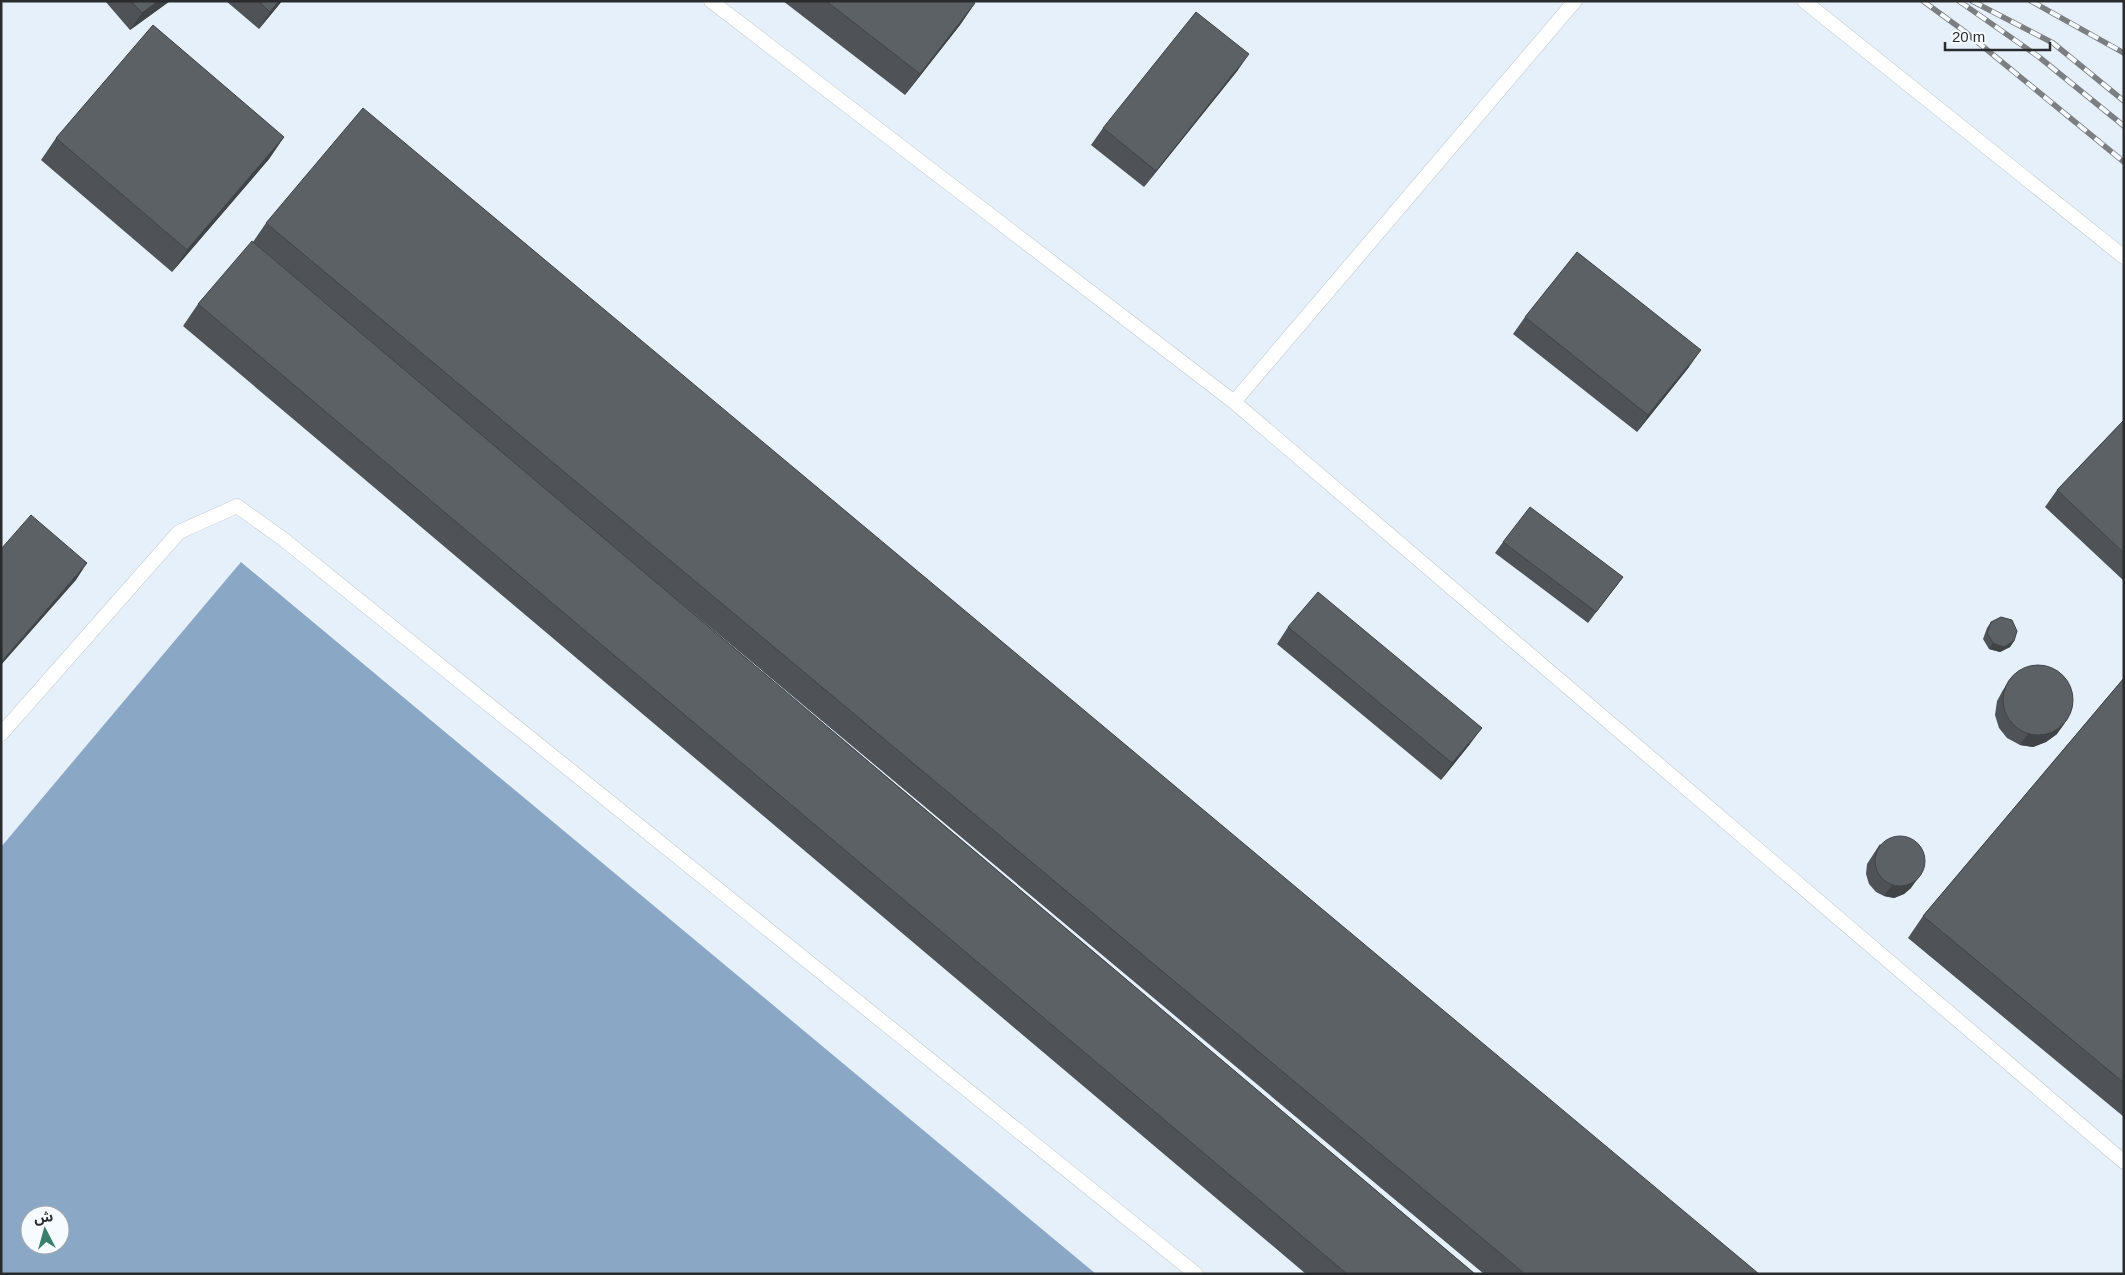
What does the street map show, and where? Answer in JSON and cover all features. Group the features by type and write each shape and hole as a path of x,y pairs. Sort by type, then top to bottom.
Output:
{"lane":[{"path":"711,1 1234,402 2124,1162"},
{"path":"1234,402 1575,1"},
{"path":"1804,1 2124,257"},
{"path":"1,734 179,532 237,506 284,539 1196,1274"}],"shaded area":[{"path":"1,1 2124,1 2124,1274 1096,1274 242,562 1,847"}],"water":[{"path":"241,562 1096,1274 1,1274 1,847"}],"building":[{"path":"131,1 158,1 142,13"},
{"path":"258,1 279,1 270,12"},
{"path":"826,1 972,1 975,3 920,74"},
{"path":"1196,12 1249,54 1156,171 1103,128"},
{"path":"153,25 284,137 187,250 56,138"},
{"path":"363,108 1759,1274 1525,1274 266,223"},
{"path":"252,241 1475,1274 1347,1274 198,304"},
{"path":"1577,252 1701,350 1648,415 1525,317"},
{"path":"2124,420 2124,553 2057,490"},
{"path":"1530,507 1623,577 1596,612 1503,542"},
{"path":"31,515 87,563 1,662 1,549"},
{"path":"1318,592 1482,728 1452,763 1288,627"},
{"path":"2001,617 2012,620 2017,631 2014,641 2004,647 1993,643 1987,633 1991,622"},
{"path":"2038,665 2057,671 2067,681 2073,700 2067,719 2057,729 2038,735 2019,729 2009,719 2003,700 2009,681 2019,671"},
{"path":"2124,678 2124,1083 1923,916"},
{"path":"1895,836 1905,836 1918,843 1925,856 1925,866 1918,879 1905,886 1895,886 1886,882 1879,875 1875,866 1875,856 1879,847 1886,840"}],"railway":[{"path":"1923,1 1964,31 2124,162"},
{"path":"1959,1 2039,57 2124,126"},
{"path":"1972,1 2053,43 2124,101"},
{"path":"2031,1 2124,53"}]}
